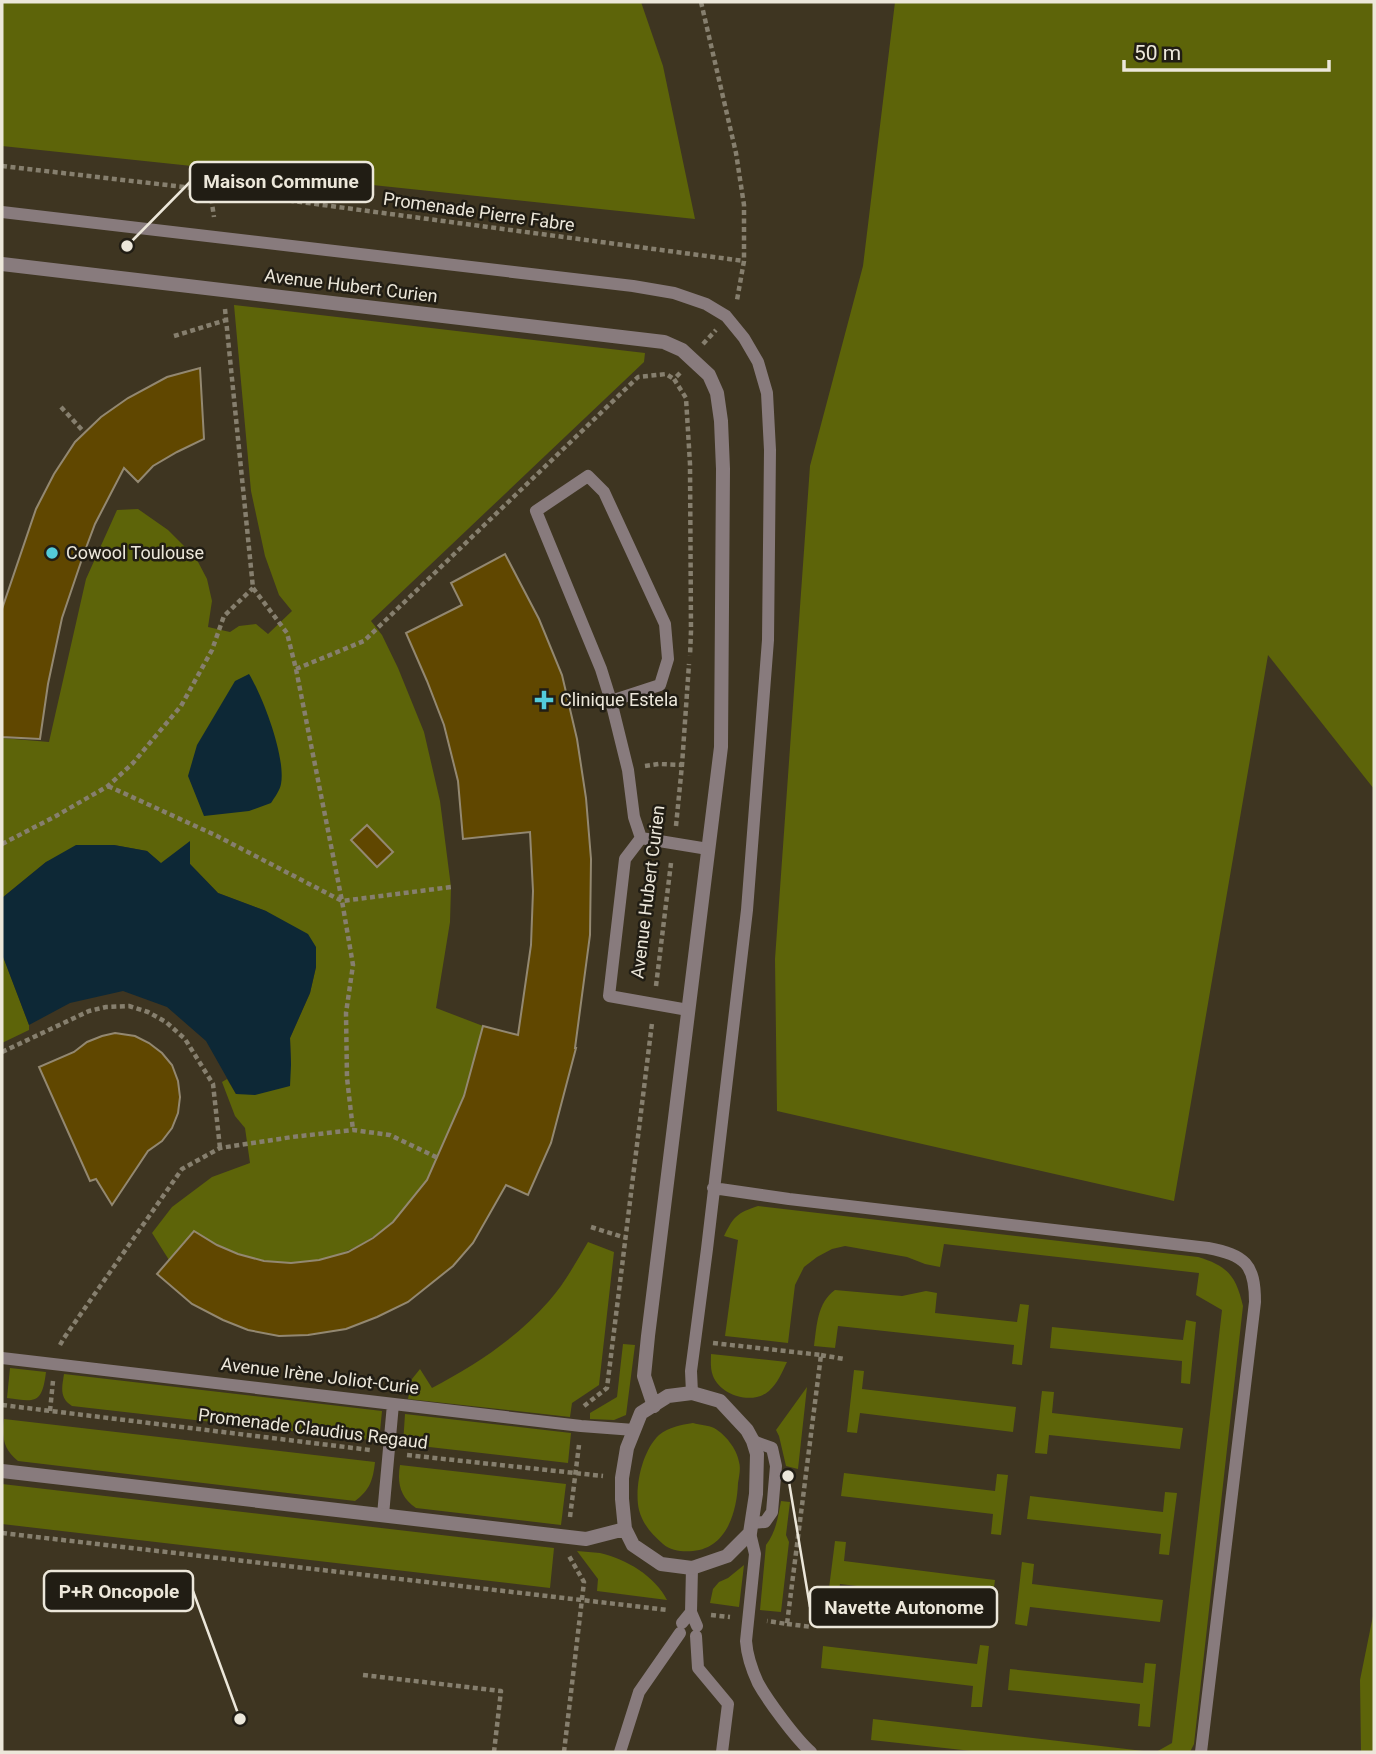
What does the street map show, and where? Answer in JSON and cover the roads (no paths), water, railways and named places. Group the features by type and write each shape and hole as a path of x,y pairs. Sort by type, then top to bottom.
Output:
{"street":[{"name":"Avenue Hubert Curien","path":"2,264 664,342 682,350 709,375 717,393 723,469 721,747 644,1376 654,1406"},
{"path":"692,1393 720,1401 747,1430 757,1454 756,1494 751,1528 727,1556 692,1568 661,1564 633,1545 625,1529 622,1478 627,1448 641,1413 668,1396 692,1393"},
{"path":"2,1471 586,1539 625,1529"}],"lane":[{"path":"2,212 633,286 674,293 706,304 726,316 744,338 758,362 766,393 770,450 768,640 747,910 691,1371 692,1393"},
{"path":"611,701 660,685 668,659 665,624 604,492 588,476 536,510 601,669 628,770 634,817 641,838"},
{"path":"641,838 708,849"},
{"path":"641,838 625,859 610,996 688,1010"},
{"path":"713,1188 1208,1248 1225,1251 1240,1258 1248,1267 1253,1275 1255,1302 1201,1752"},
{"name":"Avenue Irène Joliot-Curie","path":"2,1358 634,1430"},
{"path":"383,1515 393,1404"},
{"path":"751,1528 755,1554 747,1653 759,1684 786,1723 811,1752"},
{"path":"692,1568 691,1612 697,1631 698,1668 728,1704 722,1752"},
{"path":"620,1752 639,1692 668,1654 691,1612"}],"water":[{"path":"249,674 261,697 277,743 282,772 280,786 271,803 249,811 204,816 188,776 197,745 235,681"},
{"path":"190,841 190,864 218,893 266,911 308,934 316,947 316,967 310,993 290,1038 290,1086 255,1095 236,1094 206,1041 167,1007 123,991 70,1003 29,1025 2,954 2,898 46,862 76,845 114,845 147,851 161,863"}],"place":[{"name":"Maison Commune","path":"127,246"},
{"name":"Cowool Toulouse","path":"52,553"},
{"name":"Clinique Estela","path":"544,700"},
{"name":"Navette Autonome","path":"788,1476"},
{"name":"P+R Oncopole","path":"240,1719"}]}
